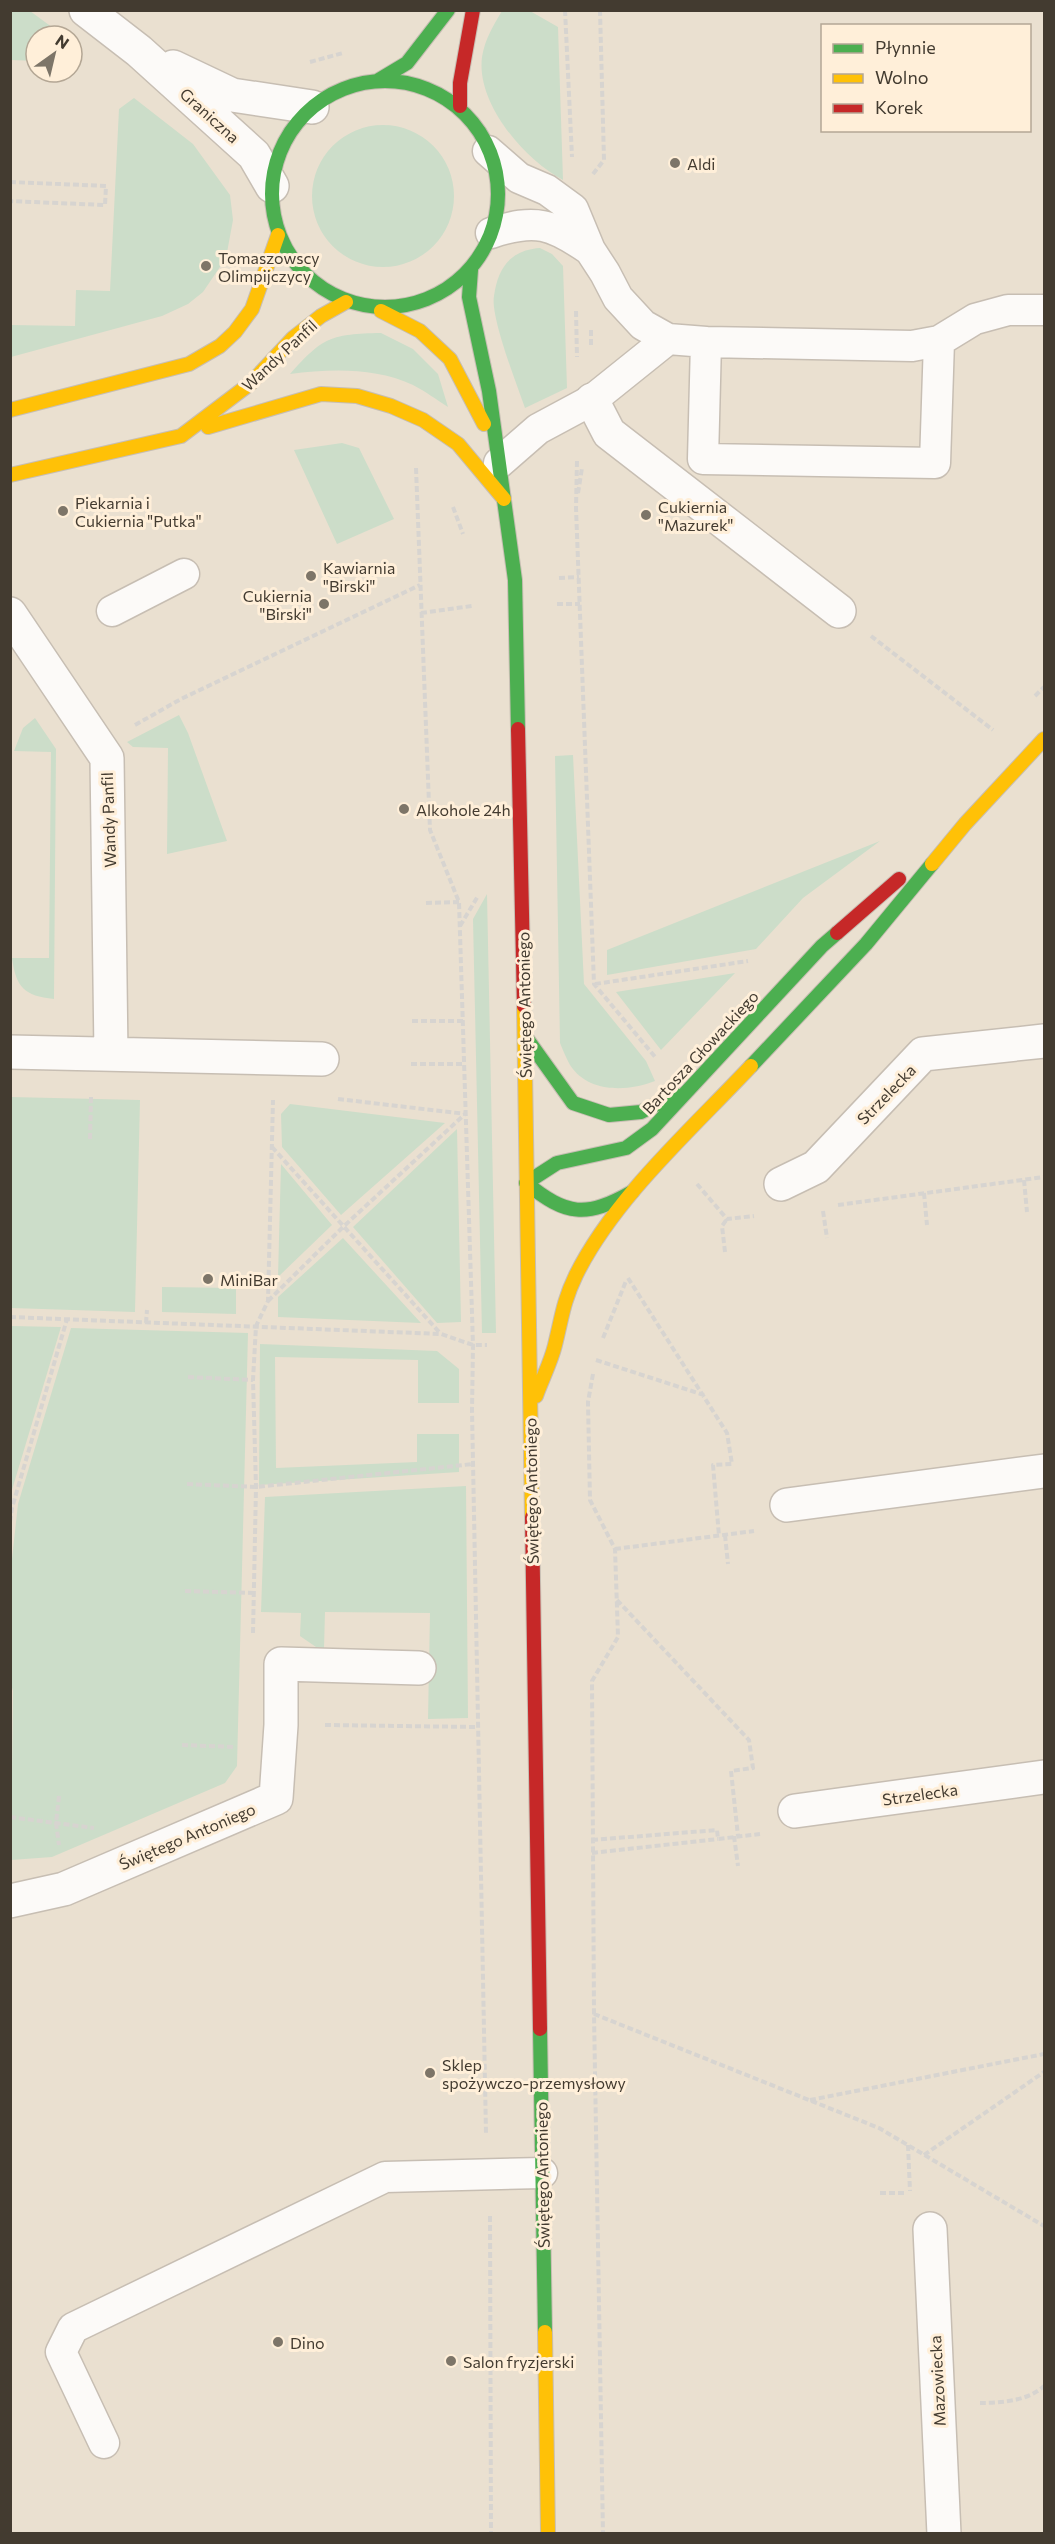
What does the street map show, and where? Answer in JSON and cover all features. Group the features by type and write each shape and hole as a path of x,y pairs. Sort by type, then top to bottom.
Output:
{"street":[{"name":"Graniczna","path":"86,10 139,51 254,155 272,186"},
{"path":"377,81 407,63 448,10"},
{"path":"460,106 460,83 473,10"},
{"name":"Graniczna","path":"139,51 232,95 312,107"},
{"path":"377,81 403,81 431,89 460,106 478,130 488,151 497,185 497,207 492,233 471,270 433,300 410,308 381,311 346,302 305,275 290,256 278,235 272,203 272,186 283,148 312,107 329,93 353,84 377,81"},
{"path":"10,410 189,364 220,346 235,332 252,309 278,235"},
{"name":"Świętego Antoniego","path":"471,270 469,297 489,391 515,580 525,1036 548,2534"},
{"name":"Wandy Panfil","path":"10,475 181,436 251,383 293,338 321,316 346,302"},
{"name":"Świętego Antoniego","path":"381,311 420,331 450,358 471,397 498,457"},
{"path":"181,436 258,411 321,394 357,396 391,406 423,420 458,444 505,501"},
{"path":"592,400 609,433 839,611"},
{"name":"Wandy Panfil","path":"10,614 106,758 111,1054"},
{"name":"Bartosza Głowackiego","path":"531,1412 555,1347 562,1306 577,1273 634,1190 866,944 965,824 1044,739"},
{"name":"Bartosza Głowackiego","path":"634,1190 601,1208 575,1210 550,1203 526,1182 557,1163 626,1148 652,1129 822,946 965,824"},
{"path":"525,1036 573,1102 609,1115 642,1112 688,1089"},
{"name":"Strzelecka","path":"781,1184 816,1167 924,1054 1044,1041"},
{"path":"10,1052 322,1059"},
{"path":"787,1505 1044,1471"},
{"name":"Świętego Antoniego","path":"10,1900 64,1889 276,1798 281,1725 281,1664 419,1668"},
{"name":"Strzelecka","path":"795,1811 1044,1777"},
{"name":"Mazowiecka","path":"930,2229 944,2534"}],"lane":[{"path":"488,151 519,178 547,190 573,209 590,250 618,298 643,325 668,339 706,342 912,346 939,340 975,319 1008,310 1044,310"},
{"path":"492,233 515,225 537,224 552,228 590,250"},
{"path":"498,457 538,429 592,400 668,339"},
{"path":"706,342 703,459 935,463 939,340"},
{"path":"112,611 184,574"},
{"path":"104,2443 61,2352 73,2328 385,2177 542,2173"}],"path":[{"path":"589,179 604,160 600,10"},
{"path":"10,182 106,186 105,205 10,201"},
{"path":"416,466 430,830 459,902 464,1021 473,1345 484,2098 488,2174 491,2534"},
{"path":"452,506 464,543"},
{"path":"576,508 594,984 661,1064 688,1089"},
{"path":"99,745 181,699 420,585"},
{"path":"839,611 999,735"},
{"path":"426,903 459,902"},
{"path":"594,984 758,960"},
{"path":"412,1021 464,1021"},
{"path":"411,1064 464,1064"},
{"path":"90,1138 91,1090"},
{"path":"268,1301 273,1091"},
{"path":"253,1641 256,1326 268,1301 343,1227 466,1114"},
{"path":"272,1146 441,1334"},
{"path":"834,1205 1044,1177"},
{"path":"1024,1180 1027,1212"},
{"path":"696,1183 728,1219"},
{"path":"924,1193 927,1225"},
{"path":"812,1208 823,1207 827,1238"},
{"path":"725,1252 722,1226 728,1219 759,1215"},
{"path":"600,1344 633,1268"},
{"path":"628,1278 705,1395 727,1433 732,1464 713,1465 719,1536"},
{"path":"146,1323 147,1310"},
{"path":"10,1317 441,1334 473,1345"},
{"path":"10,1522 12,1508 67,1318"},
{"path":"598,1352 588,1402 590,1500 615,1549 618,1637 592,1681 594,2014 603,2534"},
{"path":"596,1360 705,1395"},
{"path":"188,1377 254,1380"},
{"path":"187,1484 256,1487 473,1464"},
{"path":"725,1535 728,1564"},
{"path":"184,1592 254,1593"},
{"path":"617,1600 749,1740 753,1768 731,1771 738,1866"},
{"path":"182,1745 251,1747 253,1724 477,1727"},
{"path":"58,1796 56,1823 59,1852"},
{"path":"10,1817 99,1828"},
{"path":"592,1853 718,1839"},
{"path":"594,2014 879,2128 1044,2226"},
{"path":"810,2100 1044,2054"},
{"path":"924,2155 1044,2072"},
{"path":"880,2193 910,2193"}],"green space":[{"path":"11,10 30,11 48,24 24,24 24,61 11,60"},
{"path":"502,11 530,11 558,27 563,180 548,171 519,145 506,129 487,93 482,75 483,50"},
{"path":"134,98 193,144 230,195 233,220 226,258 203,292 188,304 162,316 11,357 11,325 75,326 76,290 110,291 119,109"},
{"path":"383,125 410,130 433,146 449,169 454,196 449,223 433,246 410,262 383,267 356,262 333,246 317,223 312,196 317,169 333,146 356,130"},
{"path":"540,248 552,254 563,266 567,388 525,408 500,334 494,296 499,277 508,262 521,252"},
{"path":"381,333 413,349 438,374 448,407 413,385 383,375 352,371 290,374 311,352 329,340 350,335"},
{"path":"342,443 359,448 394,519 337,544 294,450"},
{"path":"179,715 188,733 227,841 167,854 168,748 133,747 127,742"},
{"path":"35,718 56,749 54,999 35,995 23,988 16,976 12,958 49,958 51,752 14,751 23,728"},
{"path":"573,755 584,984 646,1061 655,1081 644,1085 609,1088 587,1081 570,1065 560,1043 555,756"},
{"path":"880,841 803,898 756,949 607,975 607,950"},
{"path":"487,894 496,1333 482,1333 473,919"},
{"path":"735,973 661,1050 616,992"},
{"path":"11,1097 140,1100 135,1312 11,1308"},
{"path":"290,1104 445,1123 341,1215 282,1147 281,1114"},
{"path":"457,1129 461,1322 437,1323 353,1227"},
{"path":"281,1164 332,1225 278,1277"},
{"path":"343,1238 421,1323 278,1317 278,1297"},
{"path":"162,1287 236,1288 236,1314 162,1312"},
{"path":"10,1326 61,1327 11,1493"},
{"path":"71,1328 248,1333 237,1766 225,1783 52,1857 11,1860 13,1691 10,1681 10,1577 18,1504"},
{"path":"260,1344 437,1351 459,1369 459,1403 418,1403 418,1360 275,1357 276,1468 417,1462 417,1434 459,1434 459,1472 259,1485"},
{"path":"466,1486 468,1718 428,1719 430,1613 325,1612 324,1648 316,1647 300,1636 301,1613 261,1612 265,1497"}],"traffic: fast":[{"path":"377,81 407,63 448,10"},
{"path":"374,81 396,81 428,89 438,94 457,106 473,122 490,151 496,172 498,194 496,216 490,237 473,266 457,282 428,299 396,307 374,307 342,299 332,294 313,282 297,266 280,237 272,205 272,183 280,151 285,141 297,122 313,106 342,89 374,81"},
{"path":"471,270 469,297 489,391 515,580 518,729"},
{"path":"751,1066 866,944 932,864"},
{"path":"526,1183 557,1163 626,1148 652,1129 822,946 837,933"},
{"path":"525,1036 573,1103 609,1115 641,1112 676,1095"},
{"path":"526,1183 553,1202 577,1210 602,1206 632,1192"},
{"path":"540,2029 545,2332"}],"traffic: slow":[{"path":"10,410 189,364 220,346 235,332 252,309 278,235"},
{"path":"10,475 181,436 251,383 293,338 321,316 346,302"},
{"path":"381,311 420,331 450,359 484,424"},
{"path":"208,427 321,394 357,396 391,406 423,420 458,444 504,499"},
{"path":"932,864 965,824 1044,739"},
{"path":"524,1006 532,1517"},
{"path":"536,1396 553,1351 568,1293 592,1246 611,1219 656,1165 751,1066"},
{"path":"545,2332 548,2534"}],"traffic: jam":[{"path":"460,106 460,83 473,10"},
{"path":"518,729 524,1006"},
{"path":"837,933 899,879"},
{"path":"532,1517 540,2029"}],"place":[{"name":"Aldi","path":"675,163"},
{"name":"Tomaszowscy Olimpijczycy","path":"206,266"},
{"name":"Piekarnia i Cukiernia \"Putka\"","path":"63,511"},
{"name":"Cukiernia \"Mazurek\"","path":"646,515"},
{"name":"Kawiarnia \"Birski\"","path":"311,576"},
{"name":"Cukiernia \"Birski\"","path":"324,604"},
{"name":"Alkohole 24h","path":"404,809"},
{"name":"MiniBar","path":"208,1279"},
{"name":"Sklep spożywczo-przemysłowy","path":"430,2073"},
{"name":"Dino","path":"278,2342"},
{"name":"Salon fryzjerski","path":"451,2361"}]}
